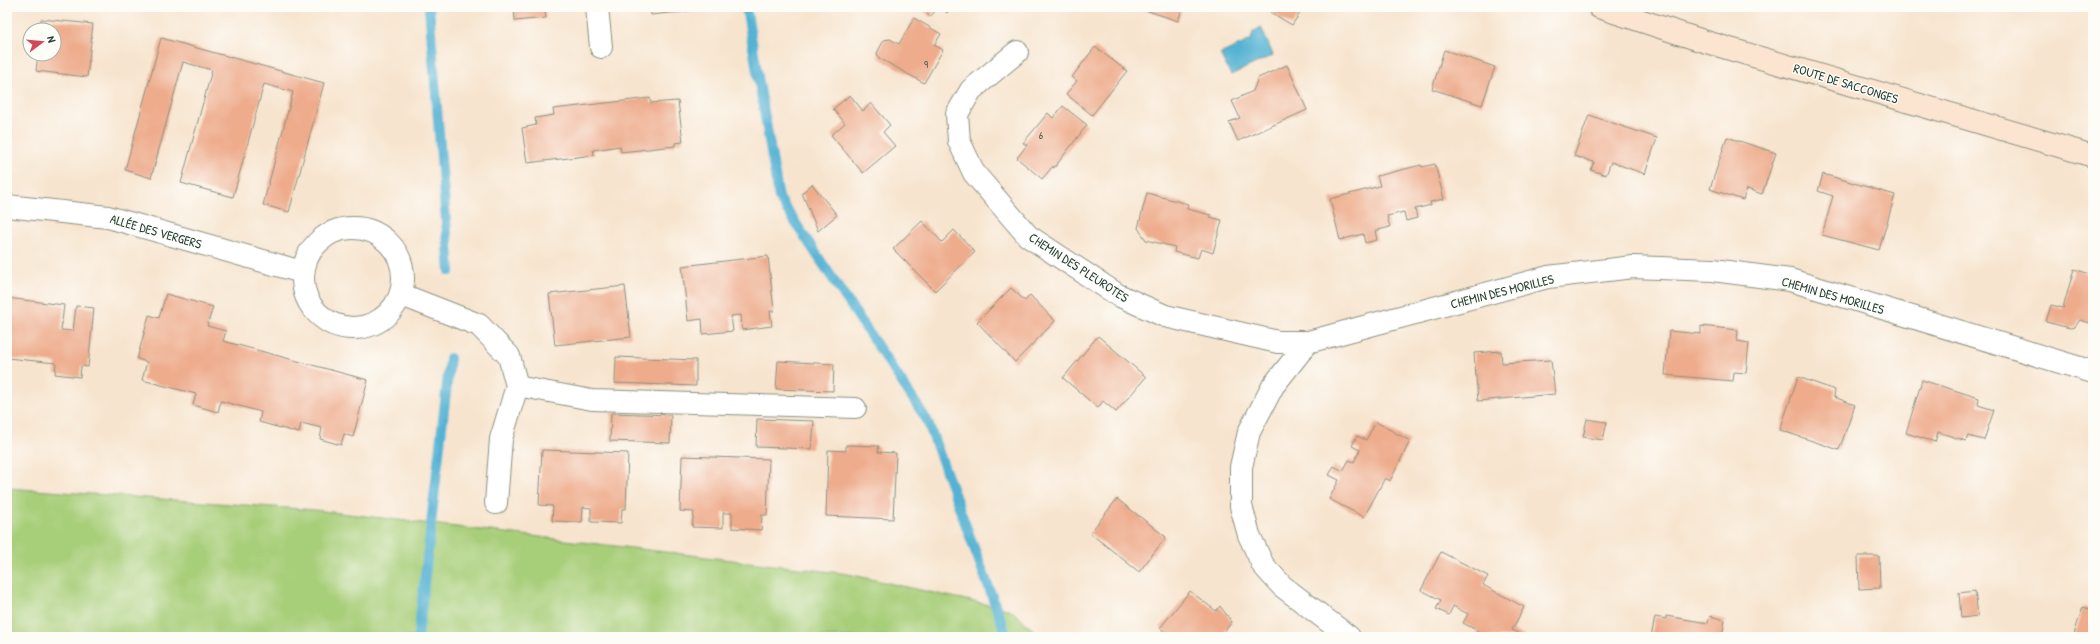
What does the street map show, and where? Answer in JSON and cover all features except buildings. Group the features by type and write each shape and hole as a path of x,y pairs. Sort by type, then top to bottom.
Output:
{"street":[{"path":"597,7 601,47"},
{"name":"ROUTE DE SACCONGES","path":"1599,7 1711,43 2093,156"},
{"name":"CHEMIN DES PLEUROTES","path":"1017,52 971,90 957,114 959,141 974,173 1028,236 1118,295 1165,316 1278,342 1308,342"},
{"name":"ALLÉE DES VERGERS","path":"7,206 108,216 302,272"},
{"path":"353,226 377,232 395,248 404,271 402,295 388,316 366,327 342,328 320,316 306,296 302,272 311,249 329,232 353,226"},
{"name":"CHEMIN DES MORILLES","path":"1308,342 1548,277 1633,267 1713,270 1790,280 2093,372"},
{"path":"402,295 479,325 509,356 517,386 501,439 496,503"},
{"path":"1308,342 1273,386 1249,432 1241,467 1241,506 1249,535 1263,565 1282,586 1349,637"}],"lane":[{"path":"517,386 592,400 856,408"}],"green space":[{"path":"7,488 315,510 848,574 1011,610 1041,637 7,637"}],"water":[{"path":"1261,27 1273,55 1231,75 1220,54 1251,40 1253,32"}],"waterway":[{"path":"429,7 450,271"},
{"path":"746,7 779,198 927,420 1007,637"},
{"path":"418,637 450,358"}]}
